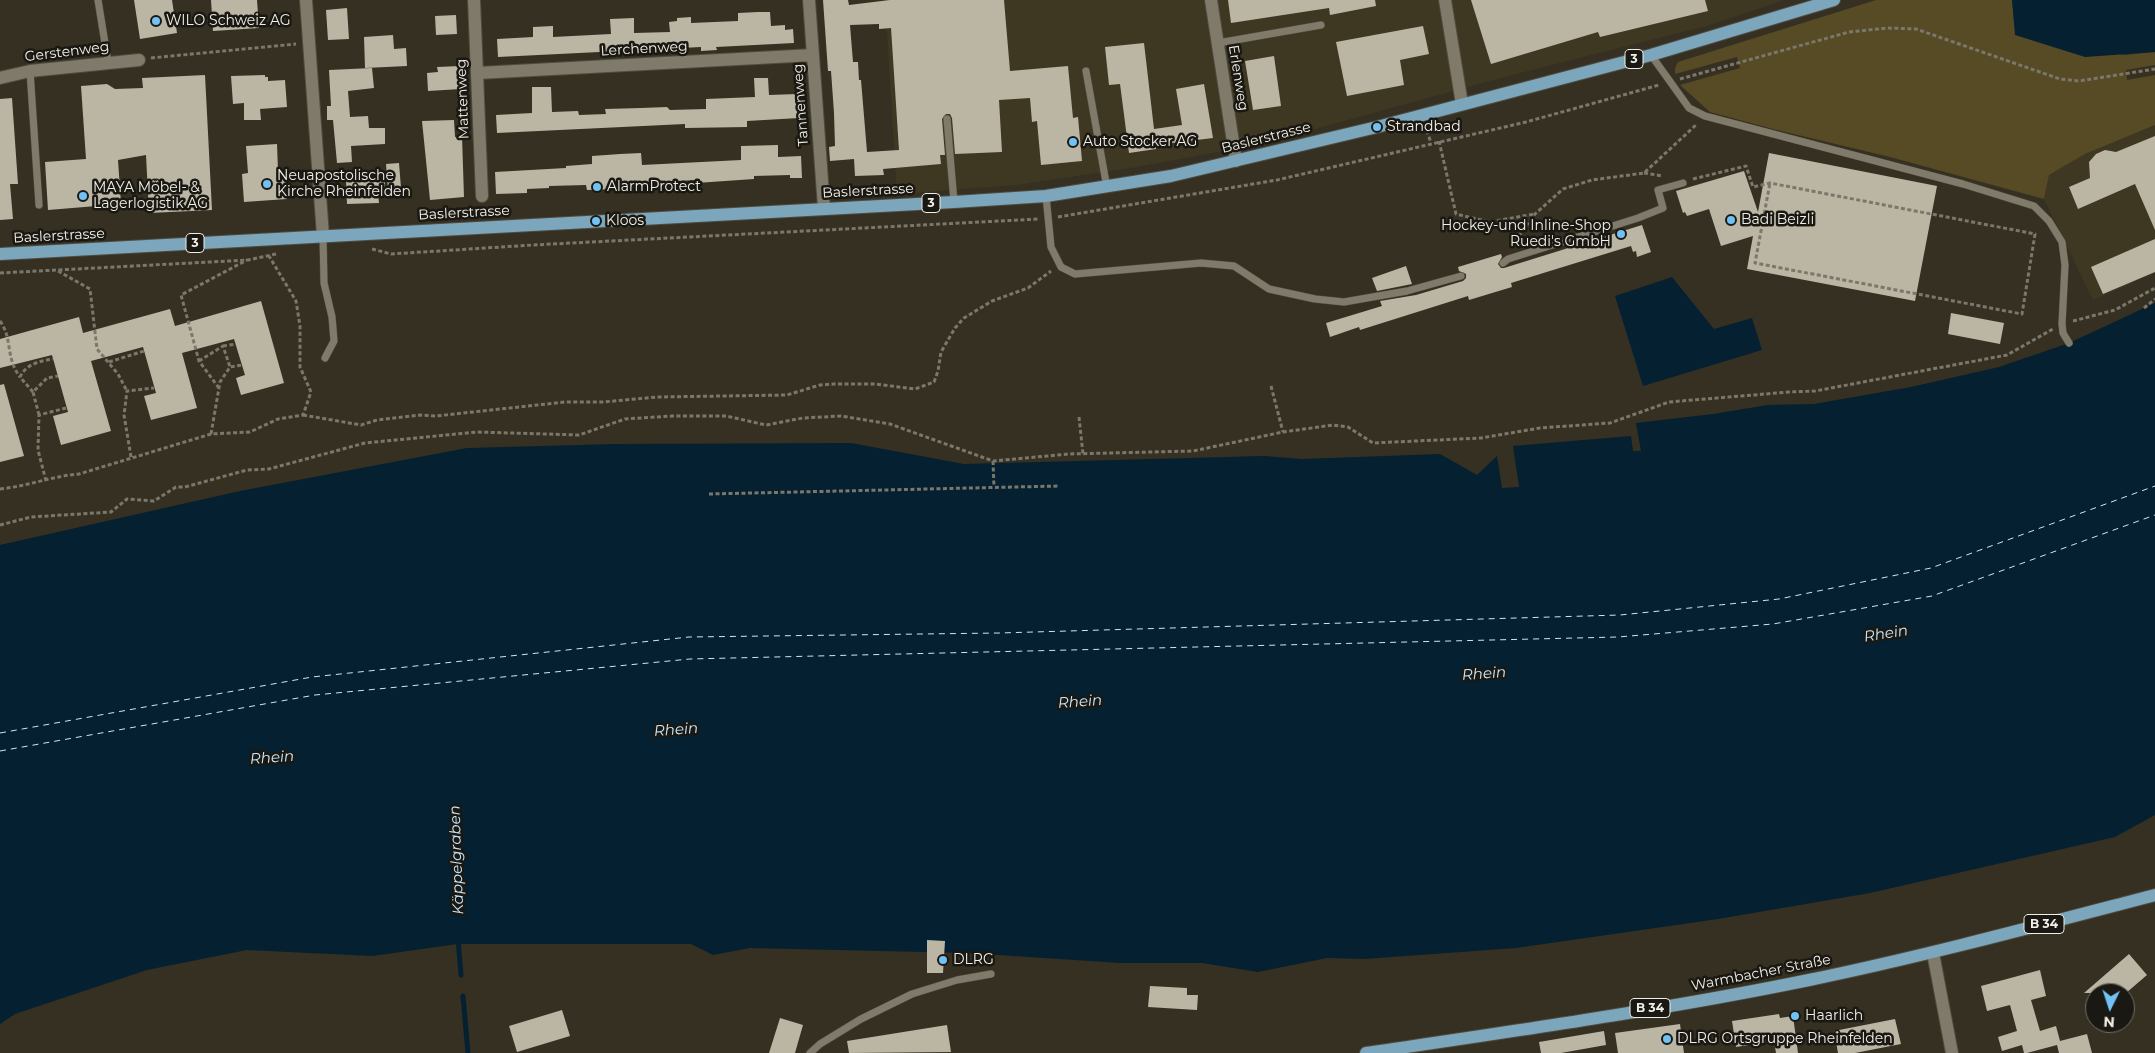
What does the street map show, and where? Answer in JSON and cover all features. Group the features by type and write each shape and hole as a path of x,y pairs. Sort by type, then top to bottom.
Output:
{"main road":[{"name":"Baslerstrasse","path":"0,254 954,202 1046,196 1107,188 1236,161 1462,104 1651,55 1834,0"},
{"name":"Warmbacher Straße","path":"1366,1053 1522,1030 1764,989 1933,953 2155,895"}],"street":[{"path":"306,0 324,236"},
{"name":"Mattenweg","path":"474,0 482,196"},
{"name":"Tannenweg","path":"809,0 824,208"},
{"name":"Erlenweg","path":"1211,0 1236,161"},
{"path":"1445,0 1462,104"},
{"name":"Lerchenweg","path":"478,73 812,55"},
{"name":"Gerstenweg","path":"0,78 30,71 139,60"},
{"path":"1933,953 1952,1053"}],"lane":[{"path":"98,0 108,62"},
{"path":"1218,43 1321,25"},
{"path":"1651,55 1689,108 1705,116 1963,184 2034,206 2050,221 2062,242 2065,265 2062,324 2063,333 2069,343"},
{"path":"30,71 39,205"},
{"path":"1086,71 1107,188"},
{"path":"947,119 954,202"},
{"path":"1506,261 1663,208 1658,190 1683,183"},
{"path":"1046,196 1051,247 1060,267 1075,274 1201,263 1234,266 1269,289 1315,299 1344,302 1407,291 1461,276"},
{"path":"324,236 324,283 332,317 334,341 325,358"},
{"path":"810,1053 820,1044 861,1019 912,994 950,982 991,974"}],"path":[{"path":"139,60 309,44"},
{"path":"1506,261 1509,249 1535,214 1563,189 1592,180 1644,173 1705,116"},
{"path":"1422,129 1422,131 1427,131 1430,143"},
{"path":"1439,142 1456,214 1490,222 1535,214"},
{"path":"1683,183 1746,166 1752,187 1770,183 2035,234 2022,314 1755,263 1770,183"},
{"path":"269,256 296,301 300,326 300,367 311,392 303,415"},
{"path":"219,388 199,361 181,295 248,260"},
{"path":"0,489 24,487 101,468 132,456 147,454 211,434 250,432 278,419 303,415 361,425 384,419 420,415 436,416 558,402 603,402 657,397 788,395 820,385 834,384 874,384 915,388 927,386 934,382 941,352 955,328 964,318 992,301 1028,288 1044,275 1060,267"},
{"path":"57,270 90,288 97,348 127,391 124,415 132,456"},
{"path":"0,524 31,517 111,512 127,499 154,501 176,487 185,487 247,470 269,468 365,443 477,432 579,435 625,419 726,416 766,425 803,418 841,416 890,424 993,461 1082,454 1193,451 1283,432 1333,425 1348,427 1373,443 1481,438 1540,428 1610,423 1669,402 1789,392 1815,392 2007,355 2062,324 2115,310 2155,288"},
{"path":"2144,308 2155,299"},
{"path":"0,321 6,330 12,366 33,392 39,415 38,450 46,481"},
{"path":"199,361 223,346 236,344"},
{"path":"223,346 230,367"},
{"path":"108,362 144,351"},
{"path":"20,377 24,370 40,361 53,358"},
{"path":"230,367 242,366"},
{"path":"211,434 220,382 230,367"},
{"path":"33,392 47,378 58,376"},
{"path":"1271,386 1283,432"},
{"path":"127,391 154,388"},
{"path":"39,415 66,408"},
{"path":"1079,417 1082,454"},
{"path":"993,461 994,487"},
{"path":"709,494 1059,486"}],"shaded area":[{"path":"885,0 1784,0 1710,25 1508,76 1260,144 1137,167 1016,185 897,194"},
{"path":"1876,0 2012,0 2016,35 2125,55 2155,52 2155,65 2126,70 2127,80 2155,75 2155,125 2085,154 2049,175 2044,199 1890,157 1710,112 1680,85 1740,68 1737,57 1675,74 1678,62"},
{"path":"2155,125 2155,273 2093,300 2044,199 2049,175 2085,154"}],"water":[{"path":"2012,0 2155,0 2155,52 2085,57 2015,35"},
{"path":"1672,277 1714,329 1752,318 1762,350 1643,386 1615,296"},
{"name":"Rhein","path":"2155,303 2155,815 2115,837 1870,893 1718,919 1516,948 1364,959 1327,958 1258,972 1202,963 1120,963 968,953 750,948 713,955 691,944 458,944 372,956 247,950 147,970 15,1014 0,1024 0,545 240,491 467,448 616,444 851,443 964,464 1264,456 1302,459 1440,454 1477,475 1497,456 1502,488 1519,487 1513,446 1631,436 1633,451 1641,451 1636,423 1768,405 1814,404 1911,387 1999,367 2069,343"}],"building":[{"name":"WILO Schweiz AG","path":"134,0 172,0 177,33 140,39"},
{"path":"211,0 257,0 259,28 213,31"},
{"path":"823,0 848,0 849,5 890,0 1004,0 1010,71 1068,66 1073,118 1078,117 1082,161 1041,165 1037,121 1032,122 1030,98 999,100 1002,152 955,154 952,118 950,114 946,114 942,119 945,155 940,155 941,164 883,169 884,175 855,176 854,159 830,161 829,147 835,146 831,71 828,71","holes":["879,24 879,29 891,28 899,150 867,152 861,80 859,80 858,62 853,62 850,25"]},
{"path":"1228,0 1375,0 1376,6 1330,15 1329,8 1231,23"},
{"path":"1471,0 1705,0 1708,11 1600,37 1598,32 1491,64"},
{"path":"347,8 349,39 328,40 326,10"},
{"path":"770,12 771,26 785,25 785,30 793,29 794,43 716,47 717,50 701,51 701,47 498,57 497,39 533,37 533,27 553,26 553,37 611,34 610,19 634,18 634,33 670,32 669,22 677,21 677,18 691,17 691,23 738,21 738,13"},
{"path":"456,15 457,34 436,35 435,16"},
{"path":"1423,26 1429,54 1400,60 1404,85 1347,96 1336,42"},
{"path":"393,35 394,49 406,48 407,66 365,68 364,37"},
{"path":"1144,43 1154,129 1182,125 1176,89 1204,84 1213,138 1156,145 1156,149 1129,153 1120,84 1109,85 1105,47"},
{"path":"1274,56 1281,106 1253,110 1245,61"},
{"path":"460,66 461,89 428,91 427,73 438,72 437,67"},
{"path":"372,68 374,88 348,91 350,117 368,116 369,128 385,128 385,144 351,146 352,162 337,163 333,120 327,120 327,106 331,106 329,70"},
{"path":"205,75 212,210 149,213 146,155 118,160 121,204 48,210 45,162 86,159 81,86 107,84 115,89 143,88 142,78"},
{"path":"265,75 265,77 268,77 268,81 285,80 287,107 260,109 261,120 244,120 244,103 233,104 231,76"},
{"path":"754,78 768,78 769,95 797,94 799,118 747,121 747,127 685,128 685,124 497,133 496,115 532,113 532,87 551,87 552,112 578,111 579,115 606,114 605,109 667,107 670,110 706,109 706,99 755,97"},
{"path":"12,98 18,184 10,184 13,219 0,220 0,99"},
{"path":"454,120 455,137 462,136 464,197 430,200 422,121"},
{"path":"2155,136 2155,230 2135,184 2078,209 2069,187 2090,178 2089,162 2096,154 2105,150 2116,152"},
{"path":"277,144 278,171 285,171 287,199 244,202 242,174 248,173 246,146"},
{"path":"778,145 778,157 801,156 802,178 790,178 790,175 754,176 754,179 696,183 696,180 641,183 641,188 587,190 586,185 549,186 549,188 527,189 527,193 496,194 495,172 566,168 566,166 592,164 592,156 620,154 641,153 642,165 741,160 741,146"},
{"path":"1769,153 1937,186 1915,301 1747,269 1753,236 1721,246 1709,209 1687,216 1685,212 1683,213 1676,191 1744,171 1758,212"},
{"path":"399,163 401,188 388,189 386,164"},
{"path":"385,177 385,193 378,194 379,203 347,204 346,179"},
{"path":"1642,225 1651,252 1637,257 1636,251 1633,252 1631,246 1511,283 1512,287 1469,300 1468,296 1360,330 1359,327 1330,337 1326,323 1382,306 1380,301 1416,295 1463,281 1466,278 1466,274 1459,271 1458,267 1501,254 1502,257 1498,264 1501,268 1504,268"},
{"path":"2155,239 2155,272 2103,294 2091,267"},
{"path":"1406,266 1412,284 1377,291 1372,278"},
{"path":"261,301 284,383 241,395 236,378 245,375 234,339 182,353 197,408 151,420 144,396 156,393 143,347 91,361 111,431 61,445 53,416 68,412 52,355 0,368 0,339 79,317 83,333 170,309 175,326"},
{"path":"1951,313 2004,323 2000,344 1948,334"},
{"path":"4,384 24,456 0,462 0,385"},
{"path":"927,940 945,941 943,973 927,973"},
{"path":"2129,954 2147,975 2135,985 2135,983 2096,983"},
{"path":"2040,970 2046,996 2031,1000 2040,1031 2056,1026 2060,1041 2087,1034 2092,1053 2059,1053 2057,1045 2027,1053 2024,1053 2022,1045 2002,1051 1998,1037 2017,1031 2010,1005 1987,1011 1981,986"},
{"path":"1150,986 1187,988 1187,995 1198,995 1197,1010 1148,1007"},
{"path":"562,1010 570,1036 517,1052 509,1026"},
{"path":"1779,1014 1780,1018 1793,1016 1798,1053 1776,1053 1774,1041 1736,1047 1732,1021"},
{"path":"780,1018 803,1025 795,1053 769,1053"},
{"path":"1895,1019 1901,1044 1855,1053 1838,1053 1834,1031"},
{"path":"1680,1024 1684,1053 1618,1053 1615,1033"},
{"path":"947,1025 951,1052 849,1053 847,1041"},
{"path":"1604,1031 1606,1045 1561,1053 1541,1053 1539,1042"}],"waterway":[{"name":"Käppelgraben","path":"458,938 461,975"},
{"name":"Käppelgraben","path":"463,996 468,1053"}],"ferry route":[{"path":"0,733 312,677 689,637 999,633 1620,615 1779,599 1931,568 2155,486"},
{"path":"0,751 315,695 690,659 1618,637 1773,624 1932,596 2155,515"}],"place":[{"name":"WILO Schweiz AG","path":"156,21"},
{"name":"Strandbad","path":"1377,127"},
{"name":"Auto Stocker AG","path":"1073,142"},
{"name":"Neuapostolische Kirche Rheinfelden","path":"267,184"},
{"name":"AlarmProtect","path":"597,187"},
{"name":"MAYA Möbel- & Lagerlogistik AG","path":"83,196"},
{"name":"Badi Beizli","path":"1731,220"},
{"name":"Kloos","path":"596,221"},
{"name":"Hockey-und Inline-Shop Ruedi's GmbH","path":"1621,234"},
{"name":"DLRG","path":"943,960"},
{"name":"Haarlich","path":"1795,1016"},
{"name":"DLRG Ortsgruppe Rheinfelden","path":"1667,1039"}]}
